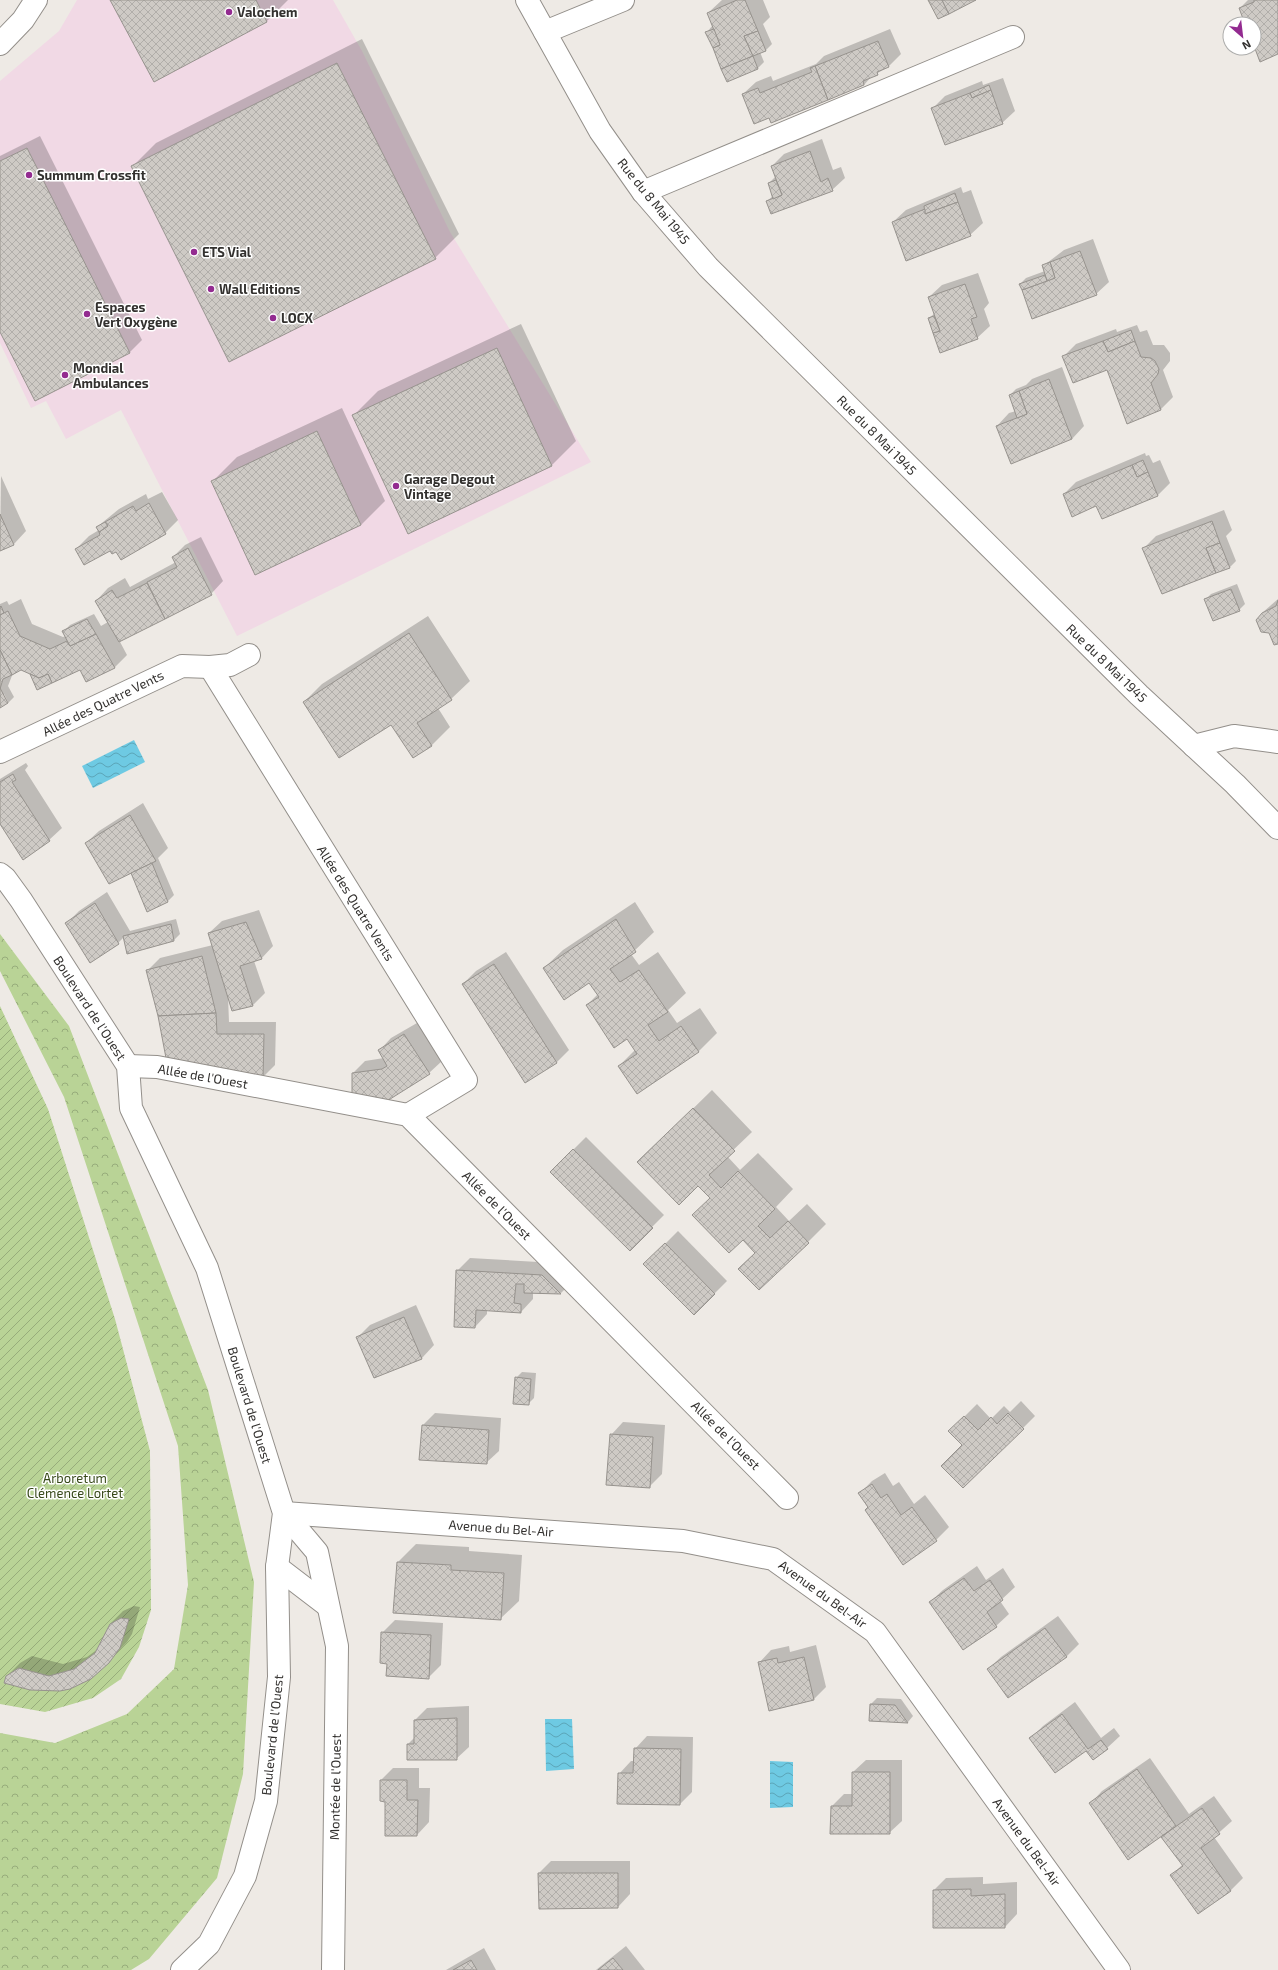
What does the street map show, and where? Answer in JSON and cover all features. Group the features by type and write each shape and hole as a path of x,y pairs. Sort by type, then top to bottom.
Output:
{"street":[{"path":"0,44 23,20 36,0"},
{"name":"Rue du 8 Mai 1945","path":"528,0 600,131 643,192 708,267 1090,646 1194,746 1236,784 1278,828"},
{"path":"545,32 623,0"},
{"path":"643,192 1013,37"},
{"name":"Allée des Quatre Vents","path":"0,752 182,666 210,667 230,665 249,655"},
{"name":"Allée des Quatre Vents","path":"210,667 466,1080 408,1115"},
{"path":"1194,746 1234,736 1278,742"},
{"name":"Boulevard de l'Ouest","path":"0,874 5,878 21,900 128,1066 131,1108 207,1268 284,1513 277,1567 279,1677 266,1801 245,1876 208,1944 182,1970"},
{"name":"Allée de l'Ouest","path":"128,1066 157,1066 408,1115 788,1498"},
{"name":"Montée de l'Ouest","path":"284,1513 317,1552 337,1646 333,1970"},
{"name":"Avenue du Bel-Air","path":"284,1513 683,1541 773,1558 875,1632 1119,1970"},
{"path":"277,1567 328,1606"}],"shaded area":[{"path":"77,0 333,0 362,51 450,232 591,462 237,636 121,410 66,439 46,401 31,408 0,343 0,81 59,31"}],"green space":[{"path":"0,934 69,1026 208,1390 254,1582 243,1774 217,1878 149,1959 131,1970 0,1970 0,1733 55,1743 127,1714 174,1669 188,1585 178,1446 64,1097 0,971"},
{"name":"Arboretum Clémence Lortet","path":"0,1006 48,1109 115,1319 150,1451 151,1610 139,1647 121,1679 93,1698 45,1712 0,1704"}],"water":[{"path":"134,740 145,762 93,788 82,766"},
{"path":"545,1719 572,1719 574,1769 546,1771"},
{"path":"770,1761 793,1762 793,1807 770,1808"}],"building":[{"path":"110,0 256,0 267,22 154,82"},
{"path":"737,0 745,0 758,31 744,36 753,56 721,69 713,48 720,45 707,13"},
{"path":"928,0 942,0 949,14 938,19"},
{"path":"942,0 976,0 949,14"},
{"path":"1254,0 1278,0 1278,54 1260,62 1258,56 1262,56 1262,16 1242,16 1239,8 1254,2"},
{"path":"714,29 720,45 713,48 705,32"},
{"path":"758,31 766,51 753,56 744,36"},
{"path":"878,41 889,67 877,72 878,75 863,81 864,85 828,100 815,66"},
{"path":"753,56 758,69 727,82 721,69"},
{"path":"337,63 436,259 229,362 131,166"},
{"path":"815,66 828,100 771,123 769,118 754,124 742,94 758,88 760,93 812,72 810,68"},
{"path":"989,85 991,90 972,98 970,93"},
{"path":"991,90 1003,124 945,145 931,108 970,93 972,98"},
{"path":"27,148 130,353 35,401 0,332 0,161"},
{"path":"810,151 821,182 828,178 833,191 771,214 766,201 782,195 771,166"},
{"path":"776,180 782,195 773,199 768,183"},
{"path":"955,193 958,202 925,214 924,206"},
{"path":"958,202 971,236 906,261 892,222 925,209 925,214"},
{"path":"1080,251 1097,295 1032,319 1022,290 1055,278 1050,262"},
{"path":"1050,262 1055,278 1047,281 1042,265"},
{"path":"1045,275 1047,281 1022,290 1019,284"},
{"path":"965,284 977,317 971,319 978,339 940,353 933,333 940,331 928,297"},
{"path":"934,316 940,331 933,333 928,318"},
{"path":"1131,330 1135,341 1108,352 1103,341"},
{"path":"1103,341 1108,352 1135,341 1141,357 1151,358 1155,361 1159,369 1158,374 1151,383 1161,410 1127,424 1107,370 1073,383 1062,356"},
{"path":"497,348 552,466 408,534 352,415"},
{"path":"1049,379 1072,439 1011,464 996,426 1027,414 1019,391"},
{"path":"1019,391 1027,414 1017,418 1009,395"},
{"path":"317,431 361,525 255,575 211,481"},
{"path":"1143,460 1148,472 1137,477 1132,465"},
{"path":"1132,465 1137,477 1148,472 1158,496 1102,519 1096,506 1072,517 1063,494"},
{"path":"149,503 166,534 121,560 116,552 112,554 110,551 84,565 75,549 100,535 99,532 108,526 105,522 133,506 136,511"},
{"path":"0,514 14,545 0,551"},
{"path":"1212,521 1220,543 1206,548 1216,573 1162,594 1142,548"},
{"path":"105,522 108,526 99,532 96,527"},
{"path":"1220,543 1230,568 1216,573 1206,548"},
{"path":"188,548 212,595 165,619 147,582 177,567 172,557"},
{"path":"147,583 165,619 119,642 95,601 112,590 117,598"},
{"path":"1231,589 1240,611 1213,621 1204,599"},
{"path":"1278,600 1278,644 1274,645 1269,633 1261,632 1256,620 1262,613 1276,606"},
{"path":"1,606 4,613 0,615 0,607"},
{"path":"8,611 20,636 50,649 67,641 70,646 96,634 115,668 86,682 80,670 52,683 48,674 39,678 21,670 12,675 0,650 0,615"},
{"path":"87,619 96,634 70,646 62,631"},
{"path":"409,633 452,700 417,723 432,746 413,758 391,725 339,758 303,702"},
{"path":"0,650 12,675 3,679 0,689"},
{"path":"30,674 39,678 48,674 52,683 37,690"},
{"path":"0,688 8,703 0,708"},
{"path":"13,774 16,780 12,782 50,841 23,860 0,824 0,782"},
{"path":"130,815 156,861 109,884 85,843"},
{"path":"152,863 168,902 147,912 131,873"},
{"path":"95,903 119,944 90,963 65,923"},
{"path":"616,919 636,952 610,969 620,982 639,970 668,1012 648,1025 659,1041 681,1026 699,1052 637,1094 618,1066 637,1054 627,1039 614,1048 586,1005 599,997 589,983 564,1000 543,968"},
{"path":"246,922 262,959 240,966 253,1006 232,1011 208,933"},
{"path":"171,924 174,941 127,954 123,936"},
{"path":"202,956 216,1013 158,1016 146,970"},
{"path":"494,964 557,1063 525,1083 462,984"},
{"path":"216,1013 217,1034 264,1034 263,1078 166,1058 158,1016"},
{"path":"404,1034 430,1074 387,1101 352,1095 352,1073 382,1069 387,1066 378,1050"},
{"path":"693,1108 735,1151 709,1175 721,1188 738,1171 775,1209 758,1226 770,1238 788,1221 809,1243 759,1290 738,1269 755,1253 743,1240 729,1253 692,1215 710,1198 698,1186 679,1205 637,1162"},
{"path":"573,1149 653,1228 630,1251 550,1172"},
{"path":"665,1243 715,1294 694,1315 643,1264"},
{"path":"456,1270 542,1275 561,1294 524,1293 524,1284 516,1284 514,1303 521,1304 521,1313 476,1310 475,1328 454,1327"},
{"path":"404,1317 422,1359 374,1378 356,1337"},
{"path":"515,1377 531,1379 529,1405 513,1404"},
{"path":"1008,1413 1024,1429 963,1488 941,1466 962,1445 948,1431 964,1416 978,1430 991,1417 997,1424"},
{"path":"422,1425 489,1430 487,1464 419,1460"},
{"path":"610,1434 653,1437 650,1488 606,1485"},
{"path":"872,1484 881,1498 887,1494 901,1515 912,1507 937,1541 903,1565 865,1510 868,1507 858,1493"},
{"path":"397,1562 451,1565 451,1570 504,1573 501,1620 393,1613"},
{"path":"964,1578 974,1591 990,1580 1003,1600 987,1612 997,1627 963,1650 929,1602"},
{"path":"121,1618 129,1619 120,1648 109,1663 91,1679 70,1689 60,1691 30,1690 4,1683 6,1676 19,1668 49,1676 74,1669 95,1653 110,1624"},
{"path":"1045,1628 1067,1657 1008,1698 987,1669"},
{"path":"381,1632 431,1635 429,1679 386,1676 387,1664 380,1663"},
{"path":"804,1657 814,1700 769,1711 758,1662 777,1658 778,1663"},
{"path":"870,1704 895,1705 908,1723 869,1721"},
{"path":"1062,1714 1088,1749 1101,1740 1108,1749 1093,1760 1086,1751 1055,1773 1029,1738"},
{"path":"457,1718 457,1760 407,1760 407,1744 414,1744 414,1720"},
{"path":"634,1748 681,1749 680,1805 617,1804 618,1773 633,1773"},
{"path":"1137,1769 1176,1826 1128,1860 1089,1803"},
{"path":"852,1772 890,1772 890,1834 830,1834 831,1806 852,1806"},
{"path":"380,1780 407,1780 407,1800 418,1800 417,1836 385,1836 385,1802 380,1801"},
{"path":"1202,1808 1220,1834 1201,1848 1231,1891 1198,1914 1170,1875 1183,1866 1161,1837"},
{"path":"538,1873 618,1873 618,1908 539,1909"},
{"path":"971,1889 971,1896 1005,1894 1005,1928 933,1928 933,1890"},
{"path":"613,1958 623,1970 598,1970"},
{"path":"471,1960 477,1970 453,1970"}],"place":[{"name":"Valochem","path":"229,12"},
{"name":"Summum Crossfit","path":"29,175"},
{"name":"ETS Vial","path":"194,252"},
{"name":"Wall Editions","path":"211,289"},
{"name":"Espaces Vert Oxygène","path":"87,314"},
{"name":"LOCX","path":"273,318"},
{"name":"Mondial Ambulances","path":"65,375"},
{"name":"Garage Degout Vintage","path":"396,486"}]}
